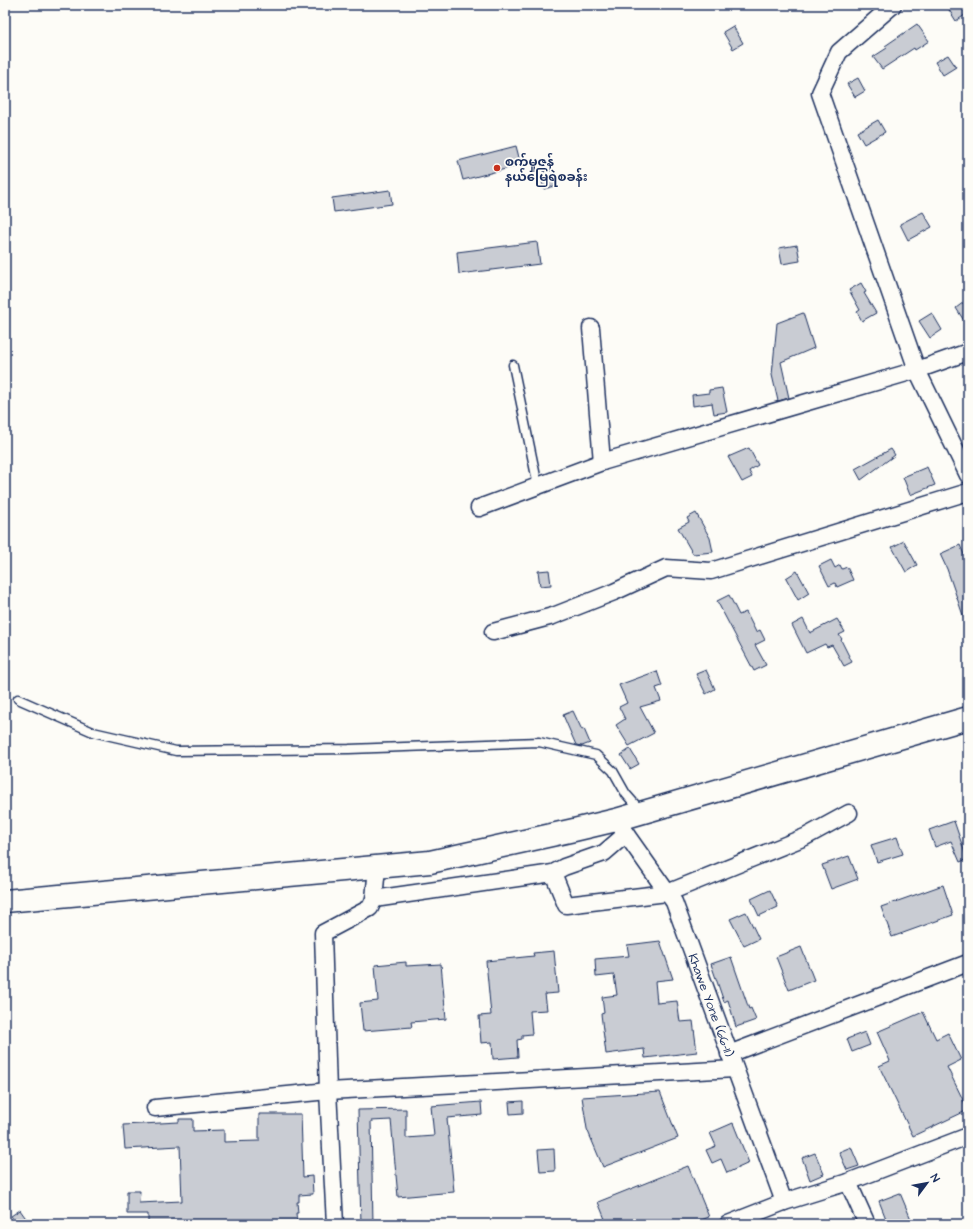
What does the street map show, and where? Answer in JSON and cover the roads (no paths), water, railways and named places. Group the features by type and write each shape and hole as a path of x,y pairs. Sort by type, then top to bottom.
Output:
{"main road":[{"path":"5,901 430,862 574,830 621,827 641,812 968,718"}],"street":[{"path":"893,5 839,52 820,93 917,370 968,475"},
{"path":"591,328 602,462"},
{"path":"479,508 602,462 917,370 968,352"},
{"path":"493,632 553,616 614,592 666,568 711,572 968,492"},
{"path":"553,873 566,905 667,893 805,837 849,813"},
{"path":"374,900 553,873 564,867 604,853 621,827"},
{"name":"Khawe Yone (66-11)","path":"621,827 674,902 784,1202"},
{"path":"335,1224 328,1091 323,933 370,908 374,900 377,867"},
{"path":"729,1054 968,963"},
{"path":"155,1108 328,1091 735,1070"},
{"path":"728,1224 784,1202 848,1182 968,1136"},
{"path":"848,1182 866,1224"}],"lane":[{"path":"513,365 538,486"},
{"path":"18,699 93,732 176,751 349,749 539,742 596,755 613,771 626,794 641,812"}],"place":[{"name":"စက်မှုဇုန် နယ်မြေရဲစခန်း","path":"497,168"}]}
